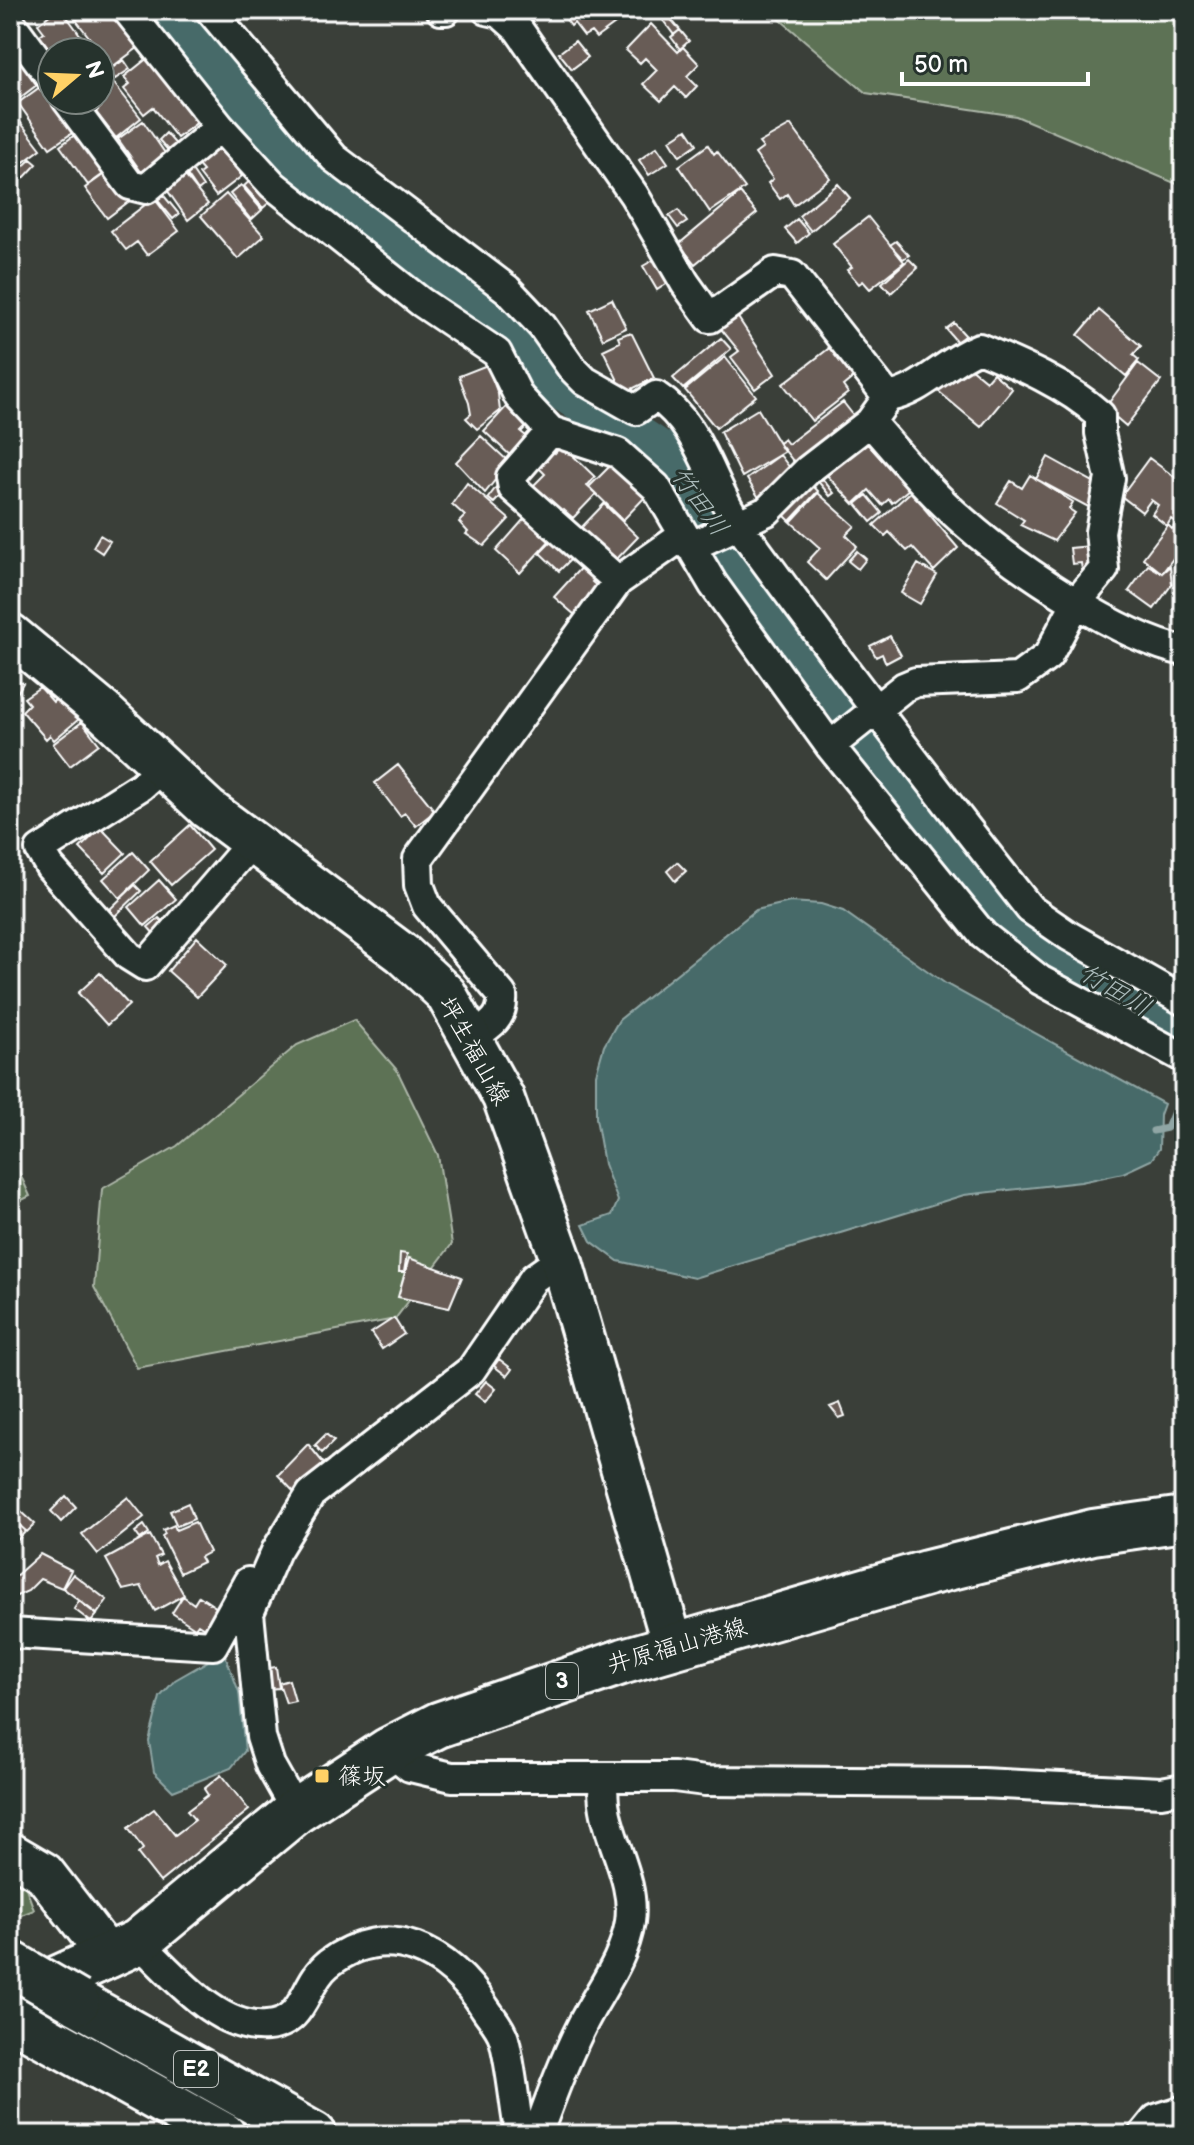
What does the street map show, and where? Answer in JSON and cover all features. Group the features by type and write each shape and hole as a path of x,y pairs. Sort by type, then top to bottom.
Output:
{"main road":[{"name":"坪生福山線","path":"10,634 104,712 208,809 403,954 446,994 503,1097 561,1259 673,1646"},
{"name":"井原福山港線","path":"18,2015 123,1949 296,1811 389,1750 487,1706 673,1646 1022,1548 1093,1532 1184,1519"},
{"path":"10,1853 44,1873 123,1949"},
{"name":"E2","path":"10,1963 314,2135"},
{"name":"E2","path":"18,2015 223,2135"}],"street":[{"path":"30,10 10,22 36,57"},
{"path":"127,10 220,127 273,185 421,302 497,353 519,397 551,431 620,450 656,487 692,541 713,584 983,935 1040,980 1184,1058"},
{"path":"210,10 334,158 507,289 542,326 571,367 585,381 635,412"},
{"path":"487,10 500,13 518,29 634,195 685,283 710,318 775,272 792,275 888,397"},
{"path":"79,116 130,185 146,189 220,127"},
{"path":"472,1037 494,1024 502,1005 502,995 427,906 419,885 418,859 618,581 692,541 767,511 808,470 870,422 888,397 902,395 959,355 979,348 1028,369 1083,399 1100,415 1100,433 1110,478 1100,532 1104,569 1076,603 1048,656 1018,678 916,682 904,687 835,742"},
{"path":"620,450 635,412 656,396 667,403 693,436 734,524 875,712 1030,909 1069,936 1184,1001"},
{"path":"870,422 964,523 1076,603 1113,623 1184,651"},
{"path":"551,431 511,477 513,488 618,581"},
{"path":"163,767 141,786 40,850 50,867 129,956 145,966 252,842"},
{"path":"296,1811 270,1765 261,1737 249,1613 276,1551 311,1494 471,1370 534,1278 561,1259"},
{"path":"10,1633 213,1645 268,1548 276,1551"},
{"path":"389,1750 410,1767 452,1777 982,1783 1161,1792 1184,1788"},
{"path":"537,2135 562,2065 610,1978 630,1921 630,1890 601,1796 604,1779"},
{"path":"123,1949 211,2008 250,2026 269,2027 290,2020 324,1967 347,1950 373,1943 400,1941 423,1949 462,1975 503,2036 520,2135"},
{"path":"1143,2135 1156,2119 1184,2110"}],"green space":[{"path":"769,10 1184,10 1184,187 1016,116 866,93"},
{"path":"354,1020 397,1070 438,1155 452,1244 395,1319 137,1368 94,1287 102,1189 177,1146 297,1045"},
{"path":"10,1152 30,1196 10,1206"},
{"path":"10,1868 21,1874 34,1910 14,1918 10,1916"}],"water":[{"path":"790,902 821,904 843,911 946,984 1164,1104 1160,1115 1159,1149 1151,1160 1123,1173 1081,1182 964,1195 694,1278 618,1261 591,1241 583,1225 612,1215 618,1201 604,1164 596,1118 596,1074 604,1046 619,1020 756,910"},
{"path":"224,1652 239,1692 245,1751 231,1768 173,1791 154,1772 149,1741 160,1697 175,1680"}],"building":[{"path":"56,10 62,10 81,36 39,36 44,32 38,24"},
{"path":"89,10 110,10 139,47 116,64 116,36 88,36 76,20"},
{"path":"564,10 604,10 615,24 596,38 591,32 584,36 574,23 571,26 562,14"},
{"path":"664,11 680,30 674,35 659,15"},
{"path":"651,24 678,52 683,47 699,64 687,76 697,86 686,98 675,87 661,101 643,84 657,70 645,58 640,63 626,50"},
{"path":"680,30 689,41 680,49 671,37"},
{"path":"575,41 588,57 572,69 559,53"},
{"path":"14,45 36,73 36,86 17,100 10,91 10,48"},
{"path":"149,57 199,121 177,138 153,107 144,114 124,89 130,84 124,77"},
{"path":"124,60 130,69 116,78 116,65"},
{"path":"116,86 141,118 116,138 99,116 116,116"},
{"path":"36,90 36,116 68,116 78,129 50,148 18,103"},
{"path":"11,110 41,149 17,167 10,158"},
{"path":"143,121 167,156 142,173 118,139"},
{"path":"791,125 830,178 794,205 787,194 780,199 768,183 773,179 755,154 763,148 759,143"},
{"path":"687,129 697,144 680,156 670,140"},
{"path":"80,131 109,170 88,185 60,146"},
{"path":"166,133 179,148 172,155 159,140"},
{"path":"708,145 714,154 717,151 745,188 710,212 679,166"},
{"path":"217,146 242,176 216,196 199,174 203,171 196,163"},
{"path":"657,147 668,163 649,175 639,160"},
{"path":"31,159 37,164 23,179 17,172"},
{"path":"188,165 203,187 198,191 183,169"},
{"path":"110,170 132,199 107,218 85,188"},
{"path":"183,173 208,204 188,220 165,187"},
{"path":"252,179 271,201 263,208 244,186"},
{"path":"838,184 850,198 811,231 799,216"},
{"path":"241,185 262,210 251,220 230,194"},
{"path":"160,191 179,214 173,219 154,196"},
{"path":"740,193 757,213 695,264 679,244"},
{"path":"226,194 264,236 238,259 201,216"},
{"path":"154,198 179,231 147,255 137,242 126,250 111,231"},
{"path":"678,210 687,222 678,228 669,216"},
{"path":"868,217 904,262 870,289 863,281 859,284 847,270 852,267 833,244"},
{"path":"797,219 809,233 797,243 785,229"},
{"path":"896,241 909,255 903,259 890,245"},
{"path":"657,258 671,281 657,290 643,266"},
{"path":"909,259 918,268 891,293 882,283"},
{"path":"612,299 626,328 603,339 589,310"},
{"path":"1099,310 1141,346 1133,355 1139,360 1126,376 1078,335"},
{"path":"737,316 775,374 755,389 731,357 739,351 721,329"},
{"path":"954,323 965,335 957,342 946,329"},
{"path":"632,334 654,378 624,393 603,350 620,342 618,337"},
{"path":"721,338 731,349 683,389 673,378"},
{"path":"832,346 855,376 843,386 848,393 812,421 783,384"},
{"path":"725,357 756,396 716,428 685,390"},
{"path":"964,363 986,381 993,373 1012,389 981,427 938,391"},
{"path":"1138,363 1161,381 1126,426 1105,408"},
{"path":"487,365 498,394 500,411 477,429 466,418 471,414 459,376"},
{"path":"843,402 857,420 797,466 779,443 784,439 788,444"},
{"path":"507,406 528,425 521,432 531,440 514,459 484,431"},
{"path":"758,409 784,452 742,477 720,432"},
{"path":"481,436 509,462 485,493 456,462"},
{"path":"862,438 909,489 892,503 889,499 882,505 869,490 854,504 824,472"},
{"path":"562,445 595,477 587,486 596,494 573,518 564,510 557,517 529,490 545,474 534,463 549,447 555,453"},
{"path":"780,455 797,477 763,504 747,479"},
{"path":"1048,457 1104,488 1092,509 1036,479"},
{"path":"1149,458 1184,484 1184,529 1171,519 1167,526 1152,514 1158,505 1151,500 1142,512 1121,496"},
{"path":"613,463 647,495 623,520 589,487"},
{"path":"816,471 834,493 830,496 812,474"},
{"path":"1030,475 1073,502 1069,509 1075,513 1054,541 1020,525 1024,520 997,503 1011,481 1022,488"},
{"path":"806,479 818,491 790,521 778,509"},
{"path":"467,483 509,519 484,546 466,534 468,532 459,522 465,516 452,504"},
{"path":"497,486 504,492 494,503 488,498"},
{"path":"916,487 930,502 924,508 958,548 934,571 912,547 907,551 889,532 885,536 874,525"},
{"path":"818,493 855,526 846,535 857,546 826,580 807,562 820,548 791,522"},
{"path":"867,495 882,513 871,522 856,504"},
{"path":"604,504 638,537 613,563 579,530"},
{"path":"530,518 552,538 520,573 496,551 524,519"},
{"path":"1168,525 1172,529 1175,525 1184,531 1184,544 1162,573 1143,558"},
{"path":"100,535 110,541 102,553 93,547"},
{"path":"556,537 575,555 559,571 540,553"},
{"path":"1091,546 1092,569 1082,570 1081,563 1072,564 1070,548"},
{"path":"857,551 866,559 858,569 848,561"},
{"path":"585,563 598,575 592,582 599,588 575,615 554,597"},
{"path":"918,564 937,575 920,604 901,593"},
{"path":"1148,565 1162,573 1170,566 1172,584 1154,609 1129,591"},
{"path":"890,636 901,655 886,663 882,654 876,657 870,646"},
{"path":"10,676 23,683 16,695 10,692"},
{"path":"40,687 53,702 59,696 79,719 54,740 50,735 46,739 22,711 29,704 24,698"},
{"path":"82,722 99,744 70,766 53,744"},
{"path":"398,765 435,811 416,826 405,813 400,816 375,783"},
{"path":"190,825 211,850 171,885 150,861"},
{"path":"101,828 125,853 104,873 80,848"},
{"path":"133,852 149,870 120,898 103,879"},
{"path":"677,862 686,871 675,881 667,871"},
{"path":"159,880 176,899 145,926 129,907"},
{"path":"135,885 141,891 113,918 107,912"},
{"path":"159,918 166,925 155,935 148,927"},
{"path":"197,937 227,965 197,997 168,971"},
{"path":"100,973 129,1005 107,1025 78,993"},
{"path":"400,1253 407,1254 404,1272 399,1272"},
{"path":"409,1258 462,1277 449,1308 398,1297"},
{"path":"394,1318 404,1334 382,1349 371,1333"},
{"path":"499,1359 512,1369 507,1376 494,1366"},
{"path":"486,1381 496,1389 485,1402 475,1394"},
{"path":"840,1403 845,1416 839,1418 830,1407"},
{"path":"326,1434 334,1441 322,1453 315,1445"},
{"path":"308,1444 325,1465 296,1494 278,1475"},
{"path":"66,1496 76,1507 61,1522 51,1511"},
{"path":"128,1497 144,1517 98,1554 82,1534"},
{"path":"10,1501 35,1524 27,1532 10,1517"},
{"path":"188,1503 194,1519 177,1526 170,1511"},
{"path":"10,1517 26,1531 10,1548"},
{"path":"195,1522 209,1552 200,1557 203,1562 180,1573 162,1536 165,1534 163,1530 174,1525 176,1530"},
{"path":"144,1525 149,1533 140,1539 135,1532"},
{"path":"150,1535 161,1555 155,1558 158,1565 165,1561 184,1595 155,1611 141,1586 123,1590 106,1559"},
{"path":"40,1554 71,1570 62,1588 40,1579 28,1591 10,1599 10,1581"},
{"path":"73,1574 107,1600 97,1614 63,1588"},
{"path":"183,1596 194,1604 199,1596 223,1612 209,1631 198,1624 195,1628 172,1613"},
{"path":"79,1601 97,1615 91,1622 74,1609"},
{"path":"276,1667 279,1688 267,1689 264,1669"},
{"path":"289,1680 295,1701 286,1703 279,1683"},
{"path":"221,1775 249,1810 160,1882 138,1854 143,1849 128,1828 154,1809 175,1835 195,1820 187,1811 208,1795 204,1789"}],"waterway":[{"name":"竹田川","path":"171,10 324,191 510,326 556,384 665,456 1003,914 1038,946 1184,1033"},
{"path":"1153,1131 1167,1128 1178,1102"}],"place":[{"name":"篠坂","path":"322,1776"}]}
